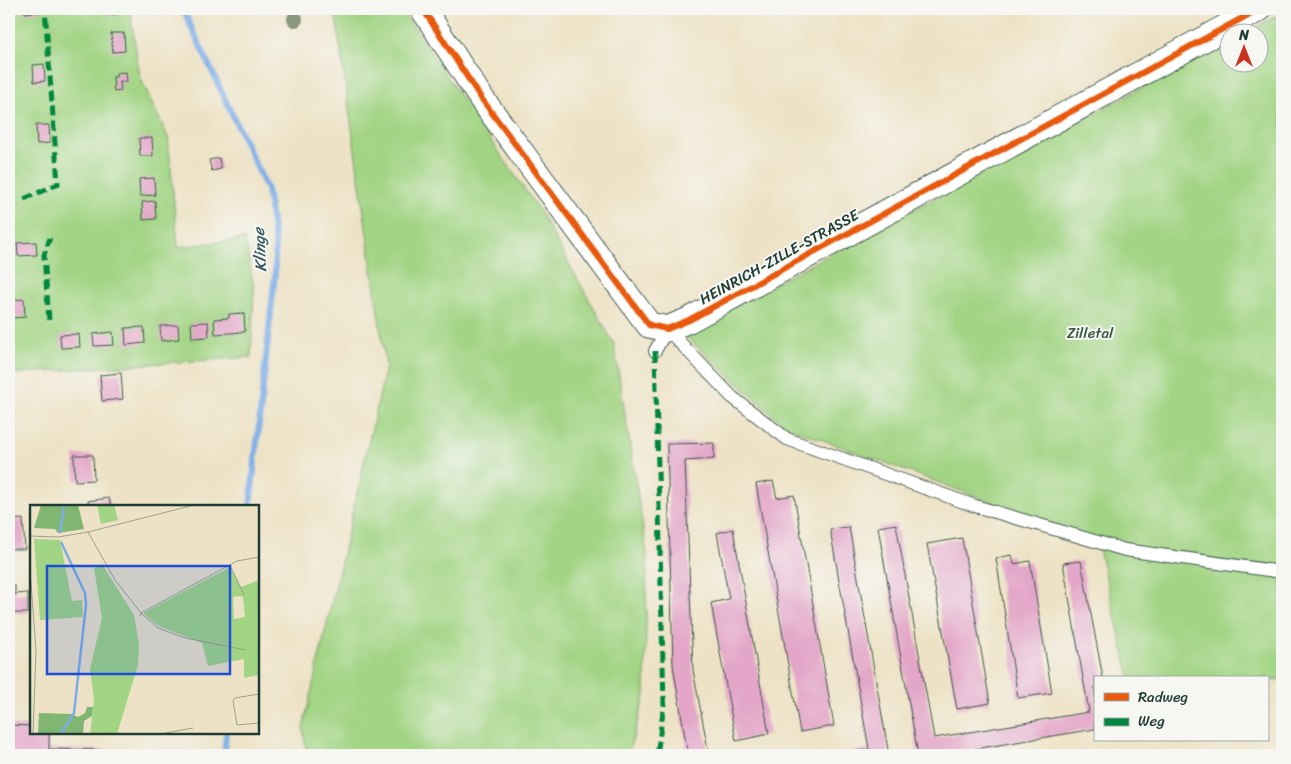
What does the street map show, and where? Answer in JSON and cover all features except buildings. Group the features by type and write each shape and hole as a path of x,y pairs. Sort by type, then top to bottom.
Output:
{"street":[{"path":"423,9 480,98 658,327"},
{"name":"HEINRICH-ZILLE-STRASSE","path":"658,327 689,320 1259,9"}],"lane":[{"path":"658,327 732,397 787,439 975,506 1125,550 1282,572"}],"green space":[{"path":"9,9 130,9 140,77 168,137 178,247 245,239 254,288 251,357 9,374"},
{"path":"340,9 401,9 540,212 614,344 647,554 645,696 628,755 307,755 303,728 386,367 335,11"},
{"name":"Zilletal","path":"1282,13 1282,679 1268,681 1268,676 1130,676 1097,541 785,426 682,333 1218,47 1218,72 1268,72 1268,22 1265,22"}],"waterway":[{"name":"Klinge","path":"183,9 267,189 275,243 275,274 250,505"},
{"name":"Klinge","path":"224,755 226,734"}],"marked path":[{"path":"24,199 58,184 45,9"},
{"path":"49,320 44,255 50,238"},
{"path":"655,351 664,704 657,755"}],"cycle path":[{"path":"423,9 481,98 649,325 667,329 689,320 1259,9"}]}
